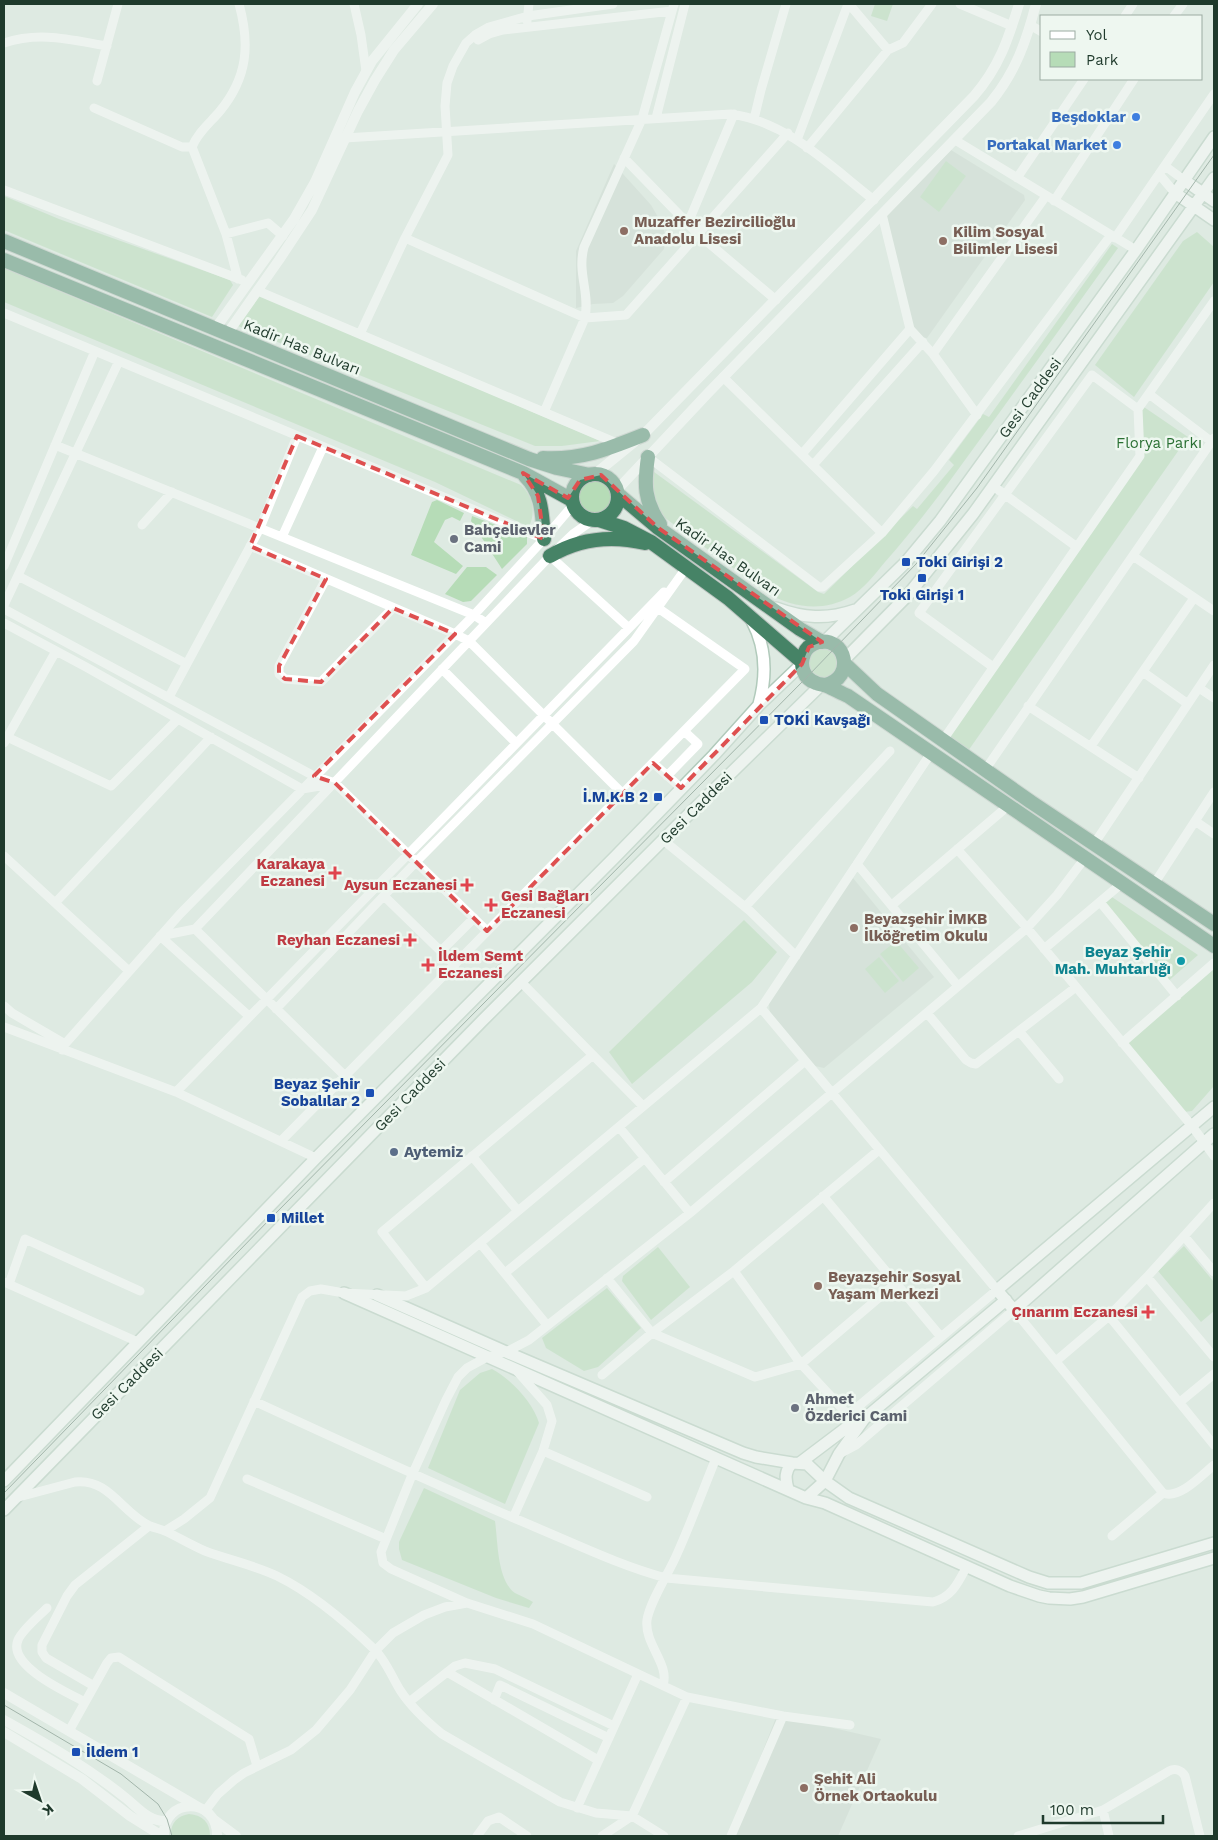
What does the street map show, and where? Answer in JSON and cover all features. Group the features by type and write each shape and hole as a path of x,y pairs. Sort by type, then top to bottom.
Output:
{"highway":[{"name":"Kadir Has Bulvarı","path":"4,241 520,455 557,468 593,474"},
{"path":"4,260 523,473 572,502 583,517 624,528 641,536 749,615 802,663 807,677 814,683 823,684 848,696 1214,946"},
{"path":"520,455 553,459 574,458 595,454 643,436"},
{"path":"648,457 645,481 648,503 651,511 667,535"},
{"path":"523,473 532,484 538,496 542,511 544,540"},
{"path":"572,502 573,489 580,480 593,474 601,475 611,480 618,492 616,506 609,515 596,520"},
{"name":"Kadir Has Bulvarı","path":"618,492 667,535 823,642"},
{"path":"550,556 571,545 598,539 628,539 656,546"},
{"path":"802,663 809,647 823,642 836,646 842,654 844,662 843,672 837,679 823,684"},
{"path":"844,662 877,694 985,770 1154,884 1213,919"}],"main road":[{"name":"Gesi Caddesi","path":"823,642 906,562 940,521 1136,250 1214,137"},
{"name":"Gesi Caddesi","path":"844,662 908,595 973,514 1214,178"},
{"path":"1184,180 1214,201"},
{"path":"1175,193 1214,220"},
{"path":"766,604 792,614 810,617 836,615 856,610"},
{"path":"749,615 760,640 765,661 764,678 758,706"},
{"name":"Gesi Caddesi","path":"4,1481 316,1158 802,663"},
{"name":"Gesi Caddesi","path":"4,1510 521,982 823,684"},
{"path":"1214,1107 997,1290 1014,1310 1214,1134"},
{"path":"344,1293 806,1498 825,1503 1010,1586 1039,1596 1070,1599 1083,1597 1214,1558"},
{"path":"377,1295 743,1453 756,1457 807,1464 825,1481 849,1498 1010,1569 1048,1583 1081,1582 1214,1543"},
{"path":"788,1489 786,1474 797,1462 1006,1300"},
{"path":"806,1498 825,1481 839,1454 860,1427 855,1418"}],"street":[{"path":"97,81 118,4"},
{"path":"238,279 226,234 192,147 196,137 220,112 231,96 241,73 246,45 239,4"},
{"path":"354,4 366,71"},
{"path":"221,332 249,283 283,236 314,182 366,71 380,50 418,4"},
{"path":"221,332 258,291 312,210 366,95 384,64 407,33 433,4"},
{"path":"527,27 529,4"},
{"path":"449,132 445,106 449,74 470,39 488,27 528,16 613,4"},
{"path":"656,118 685,4"},
{"path":"754,119 786,4"},
{"path":"797,140 848,4 888,50"},
{"path":"807,148 888,50 903,43 932,4"},
{"path":"960,4 1012,26"},
{"path":"593,474 643,436 981,88 994,70 1003,52 1019,4"},
{"path":"618,492 723,377 991,102 1007,81 1020,56 1036,4"},
{"path":"1126,15 1133,4"},
{"path":"1175,15 1182,4"},
{"path":"360,334 405,238 448,155 453,84 458,68 468,51 478,40 503,30 673,8 642,119 582,254 582,276 588,304 585,318 544,412"},
{"path":"1030,25 1040,31"},
{"path":"4,43 24,37 44,36 107,46"},
{"path":"1017,178 1083,80"},
{"path":"934,354 1050,198 1133,80"},
{"path":"648,457 819,587 823,588 882,532 934,471 1113,236 1162,170 1214,94"},
{"path":"94,108 182,147 192,147"},
{"path":"345,138 734,114 754,119 788,133 874,200"},
{"path":"688,223 734,114"},
{"path":"405,238 585,318 626,315 788,133"},
{"path":"955,140 1136,250"},
{"path":"624,158 698,234 776,300"},
{"path":"1162,170 1184,180"},
{"path":"1162,170 1175,193"},
{"path":"4,190 249,283"},
{"path":"882,214 910,329 934,354 977,415"},
{"path":"226,234 268,223 283,236"},
{"path":"258,291 620,445"},
{"path":"943,740 1140,456 1138,409 1214,301"},
{"path":"4,314 544,540"},
{"path":"802,454 910,329"},
{"path":"813,465 923,342"},
{"path":"4,566 95,351"},
{"path":"120,362 4,607 314,776 335,783 488,931"},
{"path":"993,667 919,613 1092,375 1138,409"},
{"path":"723,377 882,532"},
{"path":"985,770 1213,440 1149,394"},
{"path":"169,697 260,528 297,436"},
{"path":"55,445 474,614 486,624"},
{"path":"282,536 322,447"},
{"path":"993,486 1077,547"},
{"path":"142,526 172,492"},
{"path":"64,1047 160,936 474,614 544,540 572,502"},
{"path":"160,936 195,929 550,556 574,534 596,520"},
{"path":"250,546 469,641 623,794"},
{"path":"550,556 629,628"},
{"path":"1133,556 1214,611"},
{"path":"276,1009 416,862 634,641 686,568"},
{"path":"176,1092 686,568"},
{"path":"18,576 187,664"},
{"path":"326,579 279,666 279,674 285,679 321,682 393,608"},
{"path":"1091,746 1194,598"},
{"path":"281,1141 745,669 658,608"},
{"path":"4,623 302,789 335,783"},
{"path":"56,651 6,740 112,786 178,719"},
{"path":"1094,844 1214,665"},
{"path":"442,669 516,743"},
{"path":"1143,672 1188,704"},
{"path":"1199,688 1214,698"},
{"path":"1028,706 1139,778"},
{"path":"667,776 698,744 684,731"},
{"path":"54,903 211,737"},
{"path":"745,907 890,751"},
{"path":"165,1531 184,1520 210,1498 302,1297 316,1289 344,1293 406,1296 426,1288 761,1008 931,753"},
{"path":"653,763 681,788"},
{"path":"1154,884 1214,792"},
{"path":"892,905 1008,806"},
{"path":"1195,821 1214,834"},
{"path":"663,840 745,907 796,956"},
{"path":"957,850 1076,987 1192,1126 1214,1156"},
{"path":"850,1725 783,1716 687,1697 532,1624 467,1603 387,1567 383,1563 381,1552 412,1475 446,1400 458,1377 467,1368 487,1357 506,1352 528,1340 690,1213 1026,928 1057,895 1085,858"},
{"path":"5,860 129,971"},
{"path":"857,864 958,986"},
{"path":"1044,949 1122,884"},
{"path":"384,896 455,965"},
{"path":"1100,902 1177,996"},
{"path":"441,951 474,918"},
{"path":"195,929 345,1076"},
{"path":"160,936 249,1016"},
{"path":"1122,1042 1214,963"},
{"path":"521,982 644,1106"},
{"path":"926,1012 966,1060 971,1064 978,1063 1076,987"},
{"path":"4,1006 64,1047"},
{"path":"734,1271 801,1364 855,1418 941,1337 997,1290 761,1008"},
{"path":"4,1027 64,1047 176,1092 316,1158"},
{"path":"1019,1031 1059,1079"},
{"path":"426,1288 382,1232 593,1055"},
{"path":"664,1182 805,1060"},
{"path":"619,1126 690,1213"},
{"path":"602,1375 652,1333 734,1271 879,1150"},
{"path":"472,1156 518,1211"},
{"path":"505,1273 644,1158"},
{"path":"823,1196 941,1337"},
{"path":"1056,1361 1109,1316 1214,1203"},
{"path":"1184,1236 1214,1272"},
{"path":"138,1342 6,1283 25,1239 140,1291"},
{"path":"480,1243 547,1325"},
{"path":"1147,1277 1214,1356"},
{"path":"607,1278 652,1333 755,1377 801,1364 895,1284"},
{"path":"839,1454 856,1445 1014,1310 1163,1493 1168,1495 1179,1493 1214,1465"},
{"path":"1109,1316 1214,1445"},
{"path":"513,1518 543,1451 552,1421 550,1411 543,1400 517,1371"},
{"path":"1180,1402 1214,1374"},
{"path":"254,1402 412,1475 643,1572 666,1578 933,1602 943,1599 951,1593 967,1566"},
{"path":"543,1451 647,1497"},
{"path":"663,1685 664,1671 650,1640 647,1624 650,1611 677,1554 716,1458"},
{"path":"247,1479 386,1539"},
{"path":"15,1498 75,1482 90,1482 108,1490 121,1504 149,1526 165,1531 204,1550 263,1570 290,1583 320,1603 376,1650 409,1702 425,1720 442,1734 548,1796 577,1808 608,1815 632,1816 664,1836"},
{"path":"1112,1536 1163,1493"},
{"path":"94,1686 46,1658 42,1652 42,1645 66,1596 75,1585 149,1526"},
{"path":"203,1810 244,1773 291,1750 316,1730 350,1690 376,1650 393,1634 413,1620 445,1607 467,1603"},
{"path":"47,1608 19,1638 16,1645 18,1652 26,1664 43,1679 85,1702"},
{"path":"69,1731 109,1660 114,1657 122,1658 249,1739 257,1766"},
{"path":"409,1702 447,1672 462,1663 496,1669 614,1726"},
{"path":"447,1672 598,1760"},
{"path":"577,1808 638,1674"},
{"path":"494,1700 500,1685 609,1738"},
{"path":"4,1693 203,1810 236,1836"},
{"path":"602,1836 632,1816 687,1697"},
{"path":"731,1836 783,1716"},
{"path":"4,1720 88,1770 148,1816 156,1820 166,1821"},
{"path":"4,1732 76,1775 130,1816 163,1836 166,1821 178,1809 189,1806 203,1810"},
{"path":"1018,1836 1103,1810 1168,1770 1181,1772 1185,1776 1200,1836"},
{"path":"1103,1810 1109,1836"},
{"path":"478,1836 488,1821 499,1817 527,1836"},
{"path":"213,1819 217,1829 217,1836"}],"highlighted area":[{"path":"297,436 544,539 538,496 523,473 568,498 580,480 601,475 657,527 822,642 809,647 802,664 681,788 653,763 487,931 335,783 314,776 455,634 393,608 321,682 285,679 279,674 279,666 326,579 250,546"}],"shaded area":[{"name":"Kilim Sosyal Bilimler Lisesi","path":"951,150 1024,195 1025,200 927,338 919,337 908,322 886,216"},
{"name":"Muzaffer Bezircilioğlu Anadolu Lisesi","path":"614,164 651,205 662,224 666,238 664,249 623,296 613,303 593,304 576,308 576,251"},
{"name":"Beyazşehir İMKB İlköğretim Okulu","path":"853,878 934,977 824,1068 815,1066 770,1015 769,1003 847,879"},
{"name":"Şehit Ali Örnek Ortaokulu","path":"777,1715 881,1739 838,1836 729,1836"}],"green space":[{"path":"875,4 893,4 887,21 871,16"},
{"path":"946,161 966,176 939,212 920,197"},
{"path":"4,196 59,219 230,280 233,285 212,317 4,230"},
{"path":"1197,232 1214,247 1214,282 1134,397 1095,365 1183,241"},
{"path":"1112,244 1118,248 949,482 910,533 873,576 860,590 850,597 840,602 819,606 798,605 777,598 767,593 661,515 653,502 650,469 818,592 824,594 913,506 917,509 954,465 949,460 983,414 989,417"},
{"path":"4,268 521,485 531,499 532,504 533,510 529,527 435,482 4,302"},
{"path":"260,295 600,441 562,446 535,446 238,326"},
{"name":"Florya Parkı","path":"1138,403 1188,437 968,751 943,734 1139,454"},
{"path":"595,480 602,481 607,485 611,490 611,504 607,509 602,513 595,514 588,513 583,509 579,504 578,497 579,490 583,485 588,481"},
{"path":"437,500 464,513 460,521 452,517 445,520 434,542 463,566 456,574 411,555 432,502"},
{"path":"472,516 527,537 527,544 502,569 471,521"},
{"path":"467,567 486,567 497,575 471,601 463,602 445,594"},
{"path":"823,648 834,652 838,663 834,674 823,678 812,674 808,663 812,652"},
{"path":"1106,893 1198,955 1165,984 1096,902"},
{"path":"744,920 777,952 752,982 632,1084 609,1052"},
{"path":"896,941 919,968 903,982 880,954"},
{"path":"879,957 899,981 885,993 865,969"},
{"path":"1214,965 1214,1086 1192,1111 1184,1112 1122,1037"},
{"path":"1184,1246 1214,1282 1214,1311 1201,1322 1158,1271"},
{"path":"658,1247 690,1287 651,1320 622,1281 623,1276"},
{"path":"607,1288 641,1328 598,1367 584,1371 546,1348 542,1338"},
{"path":"492,1369 513,1385 527,1400 539,1423 505,1504 428,1468 460,1390 480,1373"},
{"path":"424,1488 495,1521 499,1560 505,1579 515,1593 533,1602 529,1608 496,1598 402,1560 399,1542"},
{"path":"189,1814 205,1820 209,1827 210,1836 171,1836 175,1821"}],"tram line":[{"path":"4,1493 271,1218 807,677 916,564 977,488 1214,155"},
{"path":"4,1705 121,1774 158,1804 167,1819 172,1836"}],"place":[{"name":"Beşdoklar","path":"1136,117"},
{"name":"Portakal Market","path":"1117,145"},
{"name":"Muzaffer Bezircilioğlu Anadolu Lisesi","path":"624,231"},
{"name":"Kilim Sosyal Bilimler Lisesi","path":"943,241"},
{"name":"Bahçelievler Cami","path":"454,539"},
{"name":"Toki Girişi 2","path":"906,562"},
{"name":"Toki Girişi 1","path":"922,578"},
{"name":"TOKİ Kavşağı","path":"764,720"},
{"name":"İ.M.K.B 2","path":"658,797"},
{"name":"Karakaya Eczanesi","path":"335,873"},
{"name":"Aysun Eczanesi","path":"467,885"},
{"name":"Gesi Bağları Eczanesi","path":"491,905"},
{"name":"Beyazşehir İMKB İlköğretim Okulu","path":"854,928"},
{"name":"Reyhan Eczanesi","path":"410,940"},
{"name":"Beyaz Şehir Mah. Muhtarlığı","path":"1181,961"},
{"name":"İldem Semt Eczanesi","path":"428,965"},
{"name":"Beyaz Şehir Sobalılar 2","path":"370,1093"},
{"name":"Aytemiz","path":"394,1152"},
{"name":"Millet","path":"271,1218"},
{"name":"Beyazşehir Sosyal Yaşam Merkezi","path":"818,1286"},
{"name":"Çınarım Eczanesi","path":"1148,1312"},
{"name":"Ahmet Özderici Cami","path":"795,1408"},
{"name":"İldem 1","path":"76,1752"},
{"name":"Şehit Ali Örnek Ortaokulu","path":"804,1788"}]}
